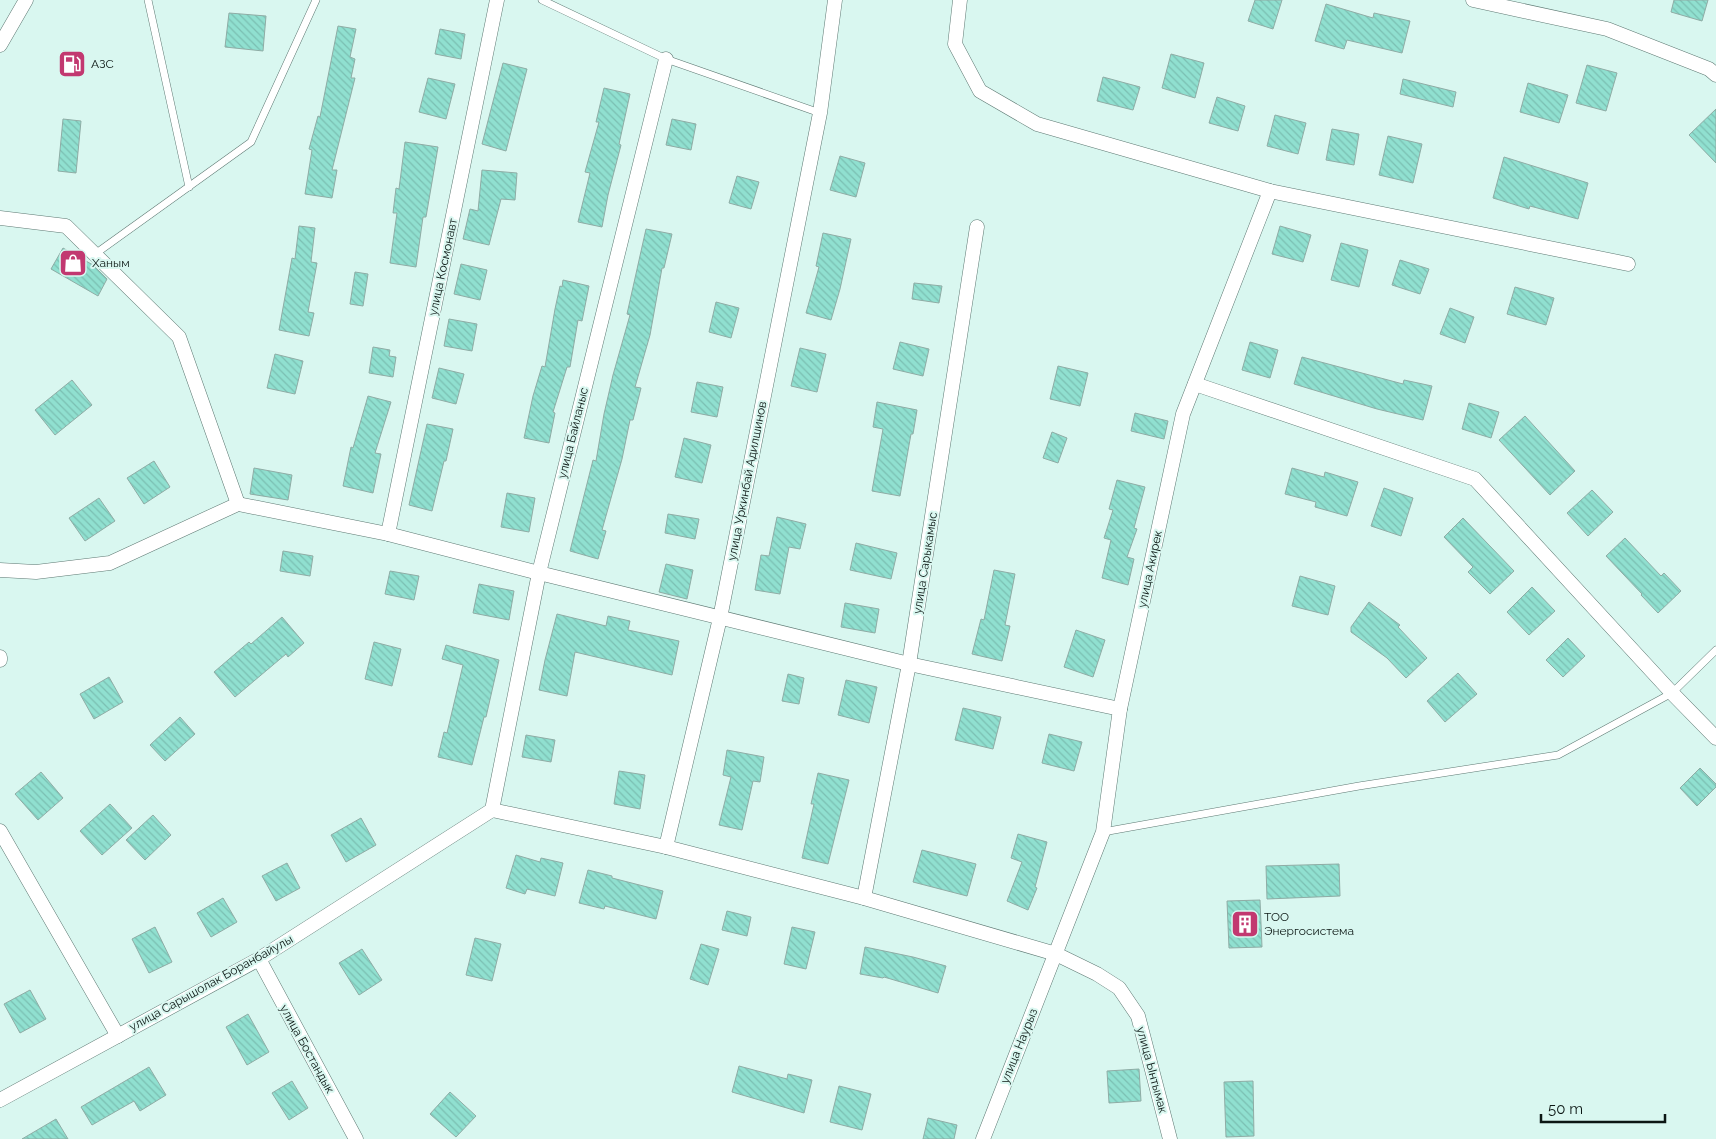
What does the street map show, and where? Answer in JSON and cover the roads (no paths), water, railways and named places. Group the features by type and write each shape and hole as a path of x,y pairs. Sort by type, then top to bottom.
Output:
{"street":[{"path":"0,45 26,0"},
{"name":"улица Космонавт","path":"388,534 497,0"},
{"name":"улица Уркинбай Адилшинов","path":"666,848 720,618 820,113 835,0"},
{"path":"960,0 955,44 980,91 1037,124 1270,190 1628,264"},
{"path":"1473,0 1522,5 1608,29 1709,69 1716,75"},
{"name":"улица Байланыс","path":"492,810 538,573 666,59"},
{"name":"улица Акирек","path":"1056,954 1103,832 1120,709 1183,414 1270,190"},
{"path":"0,218 66,226 179,337 238,504"},
{"name":"улица Сарыкамыс","path":"864,898 909,664 977,227"},
{"path":"1195,384 1475,479 1672,693 1716,738"},
{"path":"0,570 36,572 110,563 238,504 388,534 538,573 909,664 1120,709"},
{"name":"улица Ынтымак","path":"492,810 666,848 864,898 1056,954 1097,974 1119,988 1138,1016 1170,1139"},
{"name":"улица Сарышолак Боранбайулы","path":"0,1100 258,959 492,810"},
{"path":"0,831 118,1036"},
{"name":"улица Наурыз","path":"983,1139 1056,954"},
{"name":"улица Бостандык","path":"258,959 356,1139"}],"lane":[{"path":"148,0 189,187"},
{"path":"95,254 251,142 316,0"},
{"path":"542,0 666,59 820,113"},
{"path":"1103,832 1359,786 1558,754 1672,693 1716,650"}],"place":[{"name":"АЗС","path":"72,64"},
{"name":"Ханым","path":"73,263"},
{"name":"ТОО Энергосистема","path":"1245,924"}]}
